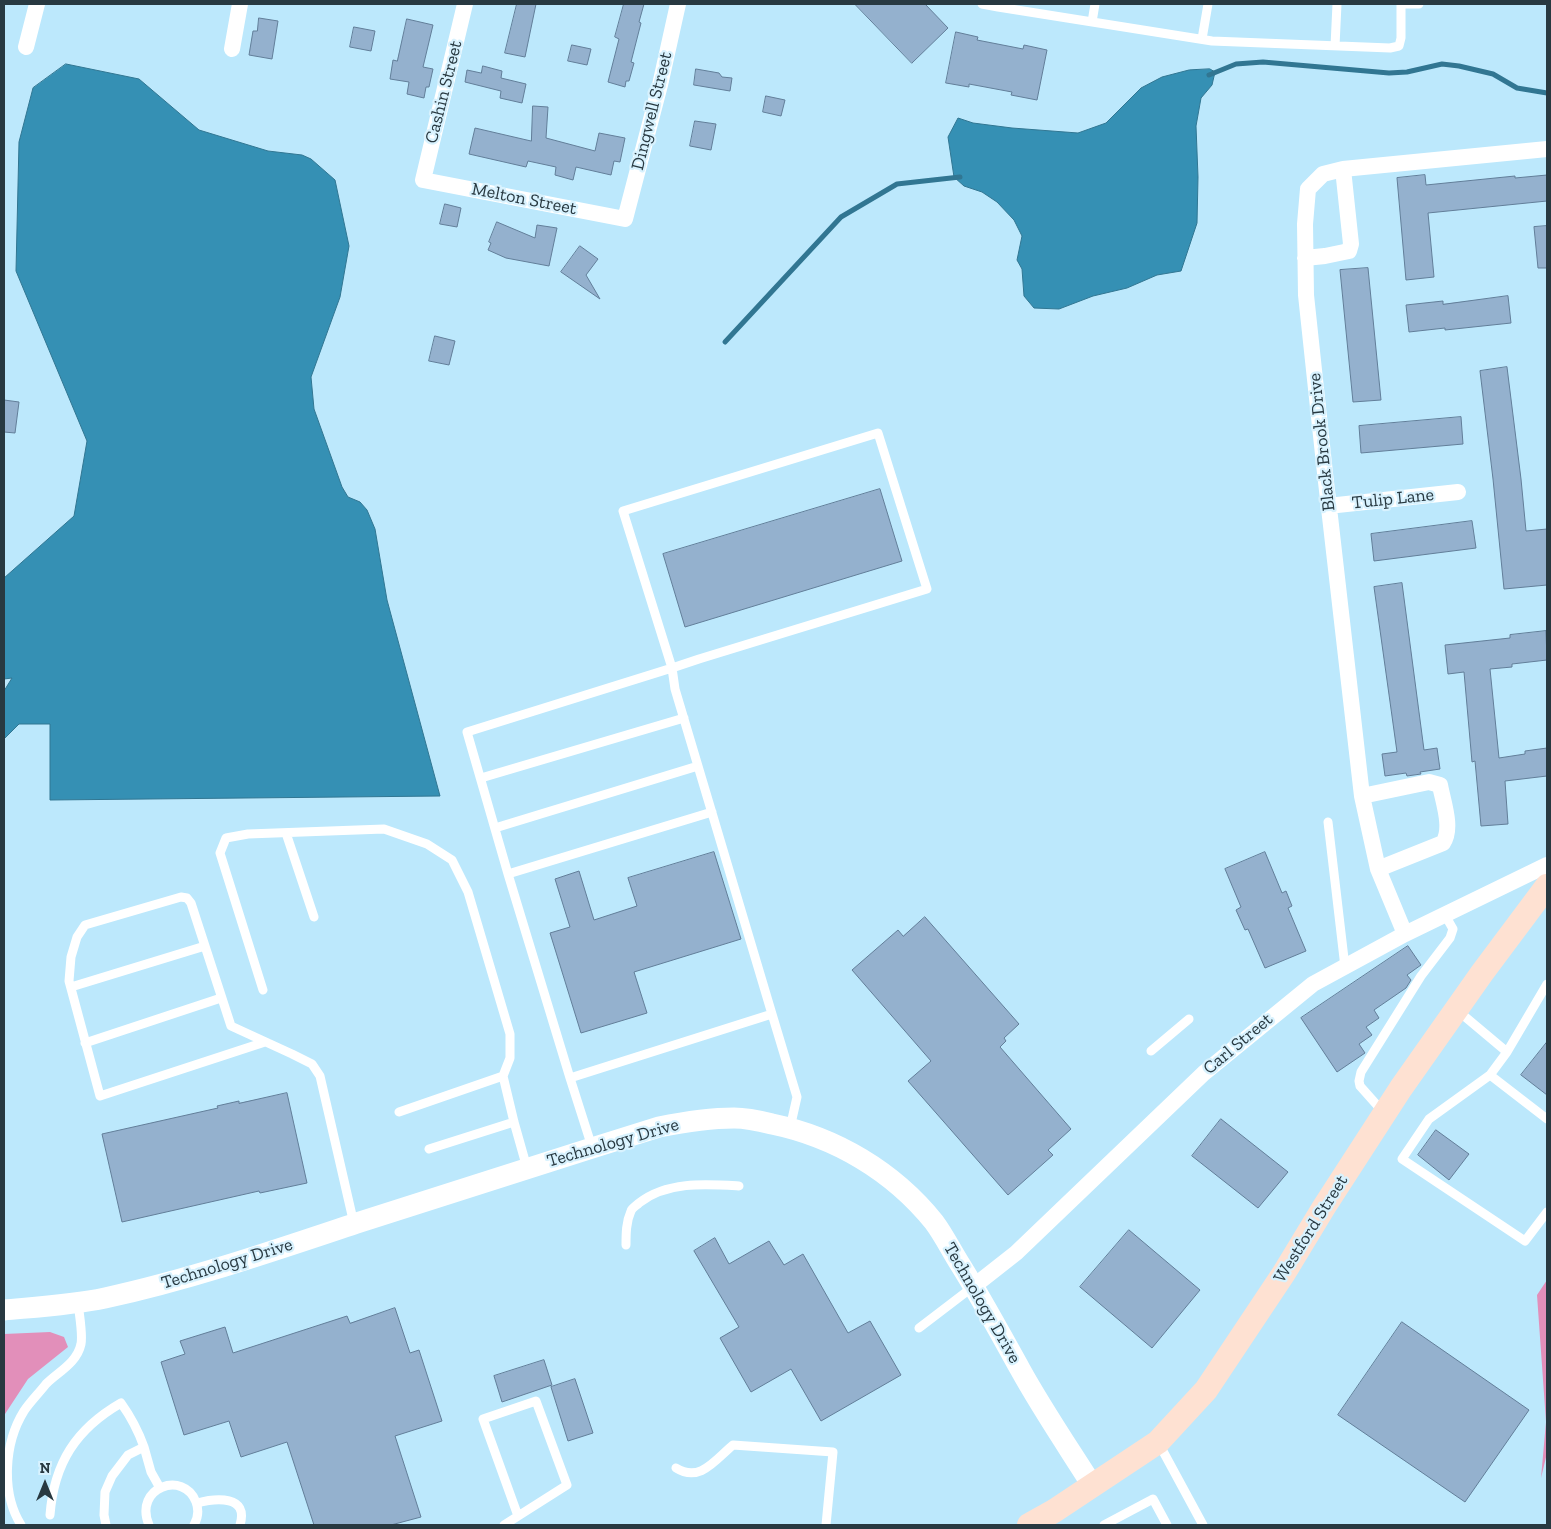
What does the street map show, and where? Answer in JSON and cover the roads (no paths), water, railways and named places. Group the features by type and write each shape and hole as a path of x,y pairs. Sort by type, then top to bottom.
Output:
{"main road":[{"name":"Westford Street","path":"1029,1525 1056,1515 1092,1486 1158,1442 1206,1390 1284,1273 1384,1114 1456,1010 1547,886"}],"street":[{"path":"26,47 37,4"},
{"path":"232,50 240,4"},
{"name":"Cashin Street","path":"423,180 465,4"},
{"name":"Dingwell Street","path":"625,219 660,85 678,4"},
{"name":"Black Brook Drive","path":"1406,934 1378,869 1362,796 1328,506 1306,295 1305,224 1308,189 1323,174 1343,169 1547,149"},
{"path":"1306,258 1349,251 1351,244 1343,169"},
{"name":"Melton Street","path":"423,180 625,219"},
{"name":"Tulip Lane","path":"1328,506 1458,492"},
{"path":"1362,796 1429,782 1440,785 1446,817 1447,836 1443,842 1378,869"},
{"name":"Carl Street","path":"974,1286 1016,1253 1204,1073 1312,984 1445,914 1547,865"},
{"name":"Technology Drive","path":"4,1310 35,1308 104,1298 168,1282 252,1258 659,1127 698,1120 736,1118 790,1128 814,1135 874,1166 904,1190 935,1223 974,1286 1023,1374 1092,1486"}],"lane":[{"path":"982,4 1212,41 1390,48 1399,46 1401,38 1401,4 1419,4"},
{"path":"1092,22 1096,4"},
{"path":"1202,39 1208,4"},
{"path":"1335,46 1337,4"},
{"path":"592,1147 508,874 467,732 672,668 708,656 927,589 878,433 623,511 672,668 675,689 797,1097 790,1128"},
{"path":"481,778 684,718"},
{"path":"495,828 698,766"},
{"path":"508,874 712,812"},
{"path":"1328,822 1345,967"},
{"path":"263,990 220,853 226,838 248,834 384,829 427,844 452,860 468,892 510,1034 510,1058 503,1076 527,1168"},
{"path":"286,833 314,917"},
{"path":"265,1042 100,1096 69,981 70,957 77,937 85,925 181,897 188,898 192,902 231,1026 312,1064 320,1076 354,1224"},
{"path":"1384,1114 1360,1086 1360,1072 1421,976 1450,938 1453,929 1445,914"},
{"path":"70,987 205,946"},
{"path":"1547,984 1507,1052 1490,1075 1429,1119 1402,1159 1525,1241 1547,1212"},
{"path":"86,1043 222,998"},
{"path":"1456,1010 1507,1052"},
{"path":"570,1078 772,1014"},
{"path":"1151,1051 1189,1019"},
{"path":"1490,1075 1547,1119"},
{"path":"399,1112 503,1076"},
{"path":"429,1149 514,1122"},
{"path":"626,1245 626,1226 631,1209 646,1197 674,1187 710,1184 739,1186"},
{"path":"919,1328 974,1286"},
{"path":"21,1525 10,1504 8,1478 8,1457 14,1431 24,1411 47,1383 74,1359 81,1344 78,1302"},
{"path":"504,1525 567,1486 536,1401 484,1420 518,1516"},
{"path":"50,1515 54,1485 64,1457 88,1426 120,1403 131,1417 139,1432 151,1472 160,1488"},
{"path":"1158,1442 1203,1525"},
{"path":"676,1468 684,1473 694,1474 702,1471 733,1445 833,1452 826,1525"},
{"path":"106,1525 104,1515 105,1492 112,1476 128,1455 144,1447"},
{"path":"149,1525 145,1510 151,1494 160,1488 174,1485 182,1487 189,1492 196,1503 198,1514 194,1525"},
{"path":"196,1503 217,1499 233,1502 242,1511 240,1525"},
{"path":"1104,1525 1153,1499 1167,1525"}],"water":[{"path":"66,64 139,79 199,130 268,151 302,155 311,159 335,180 349,246 340,297 311,377 314,409 342,487 348,497 360,502 367,510 375,529 387,600 440,796 50,800 50,724 19,724 4,739 4,691 12,678 4,679 4,578 74,516 87,441 16,271 19,142 33,88"},
{"path":"1210,69 1215,72 1212,85 1201,98 1196,126 1197,223 1181,271 1157,275 1127,288 1093,296 1059,309 1034,308 1024,296 1022,269 1017,260 1022,236 1014,220 997,202 982,192 964,186 954,177 948,137 958,118 973,123 1012,128 1078,133 1106,123 1141,88 1162,77 1189,70"}],"waterway":[{"path":"1209,75 1236,64 1263,62 1389,73 1407,72 1442,64 1493,74 1517,88 1547,93"},
{"path":"725,342 841,217 897,184 960,177"}]}
